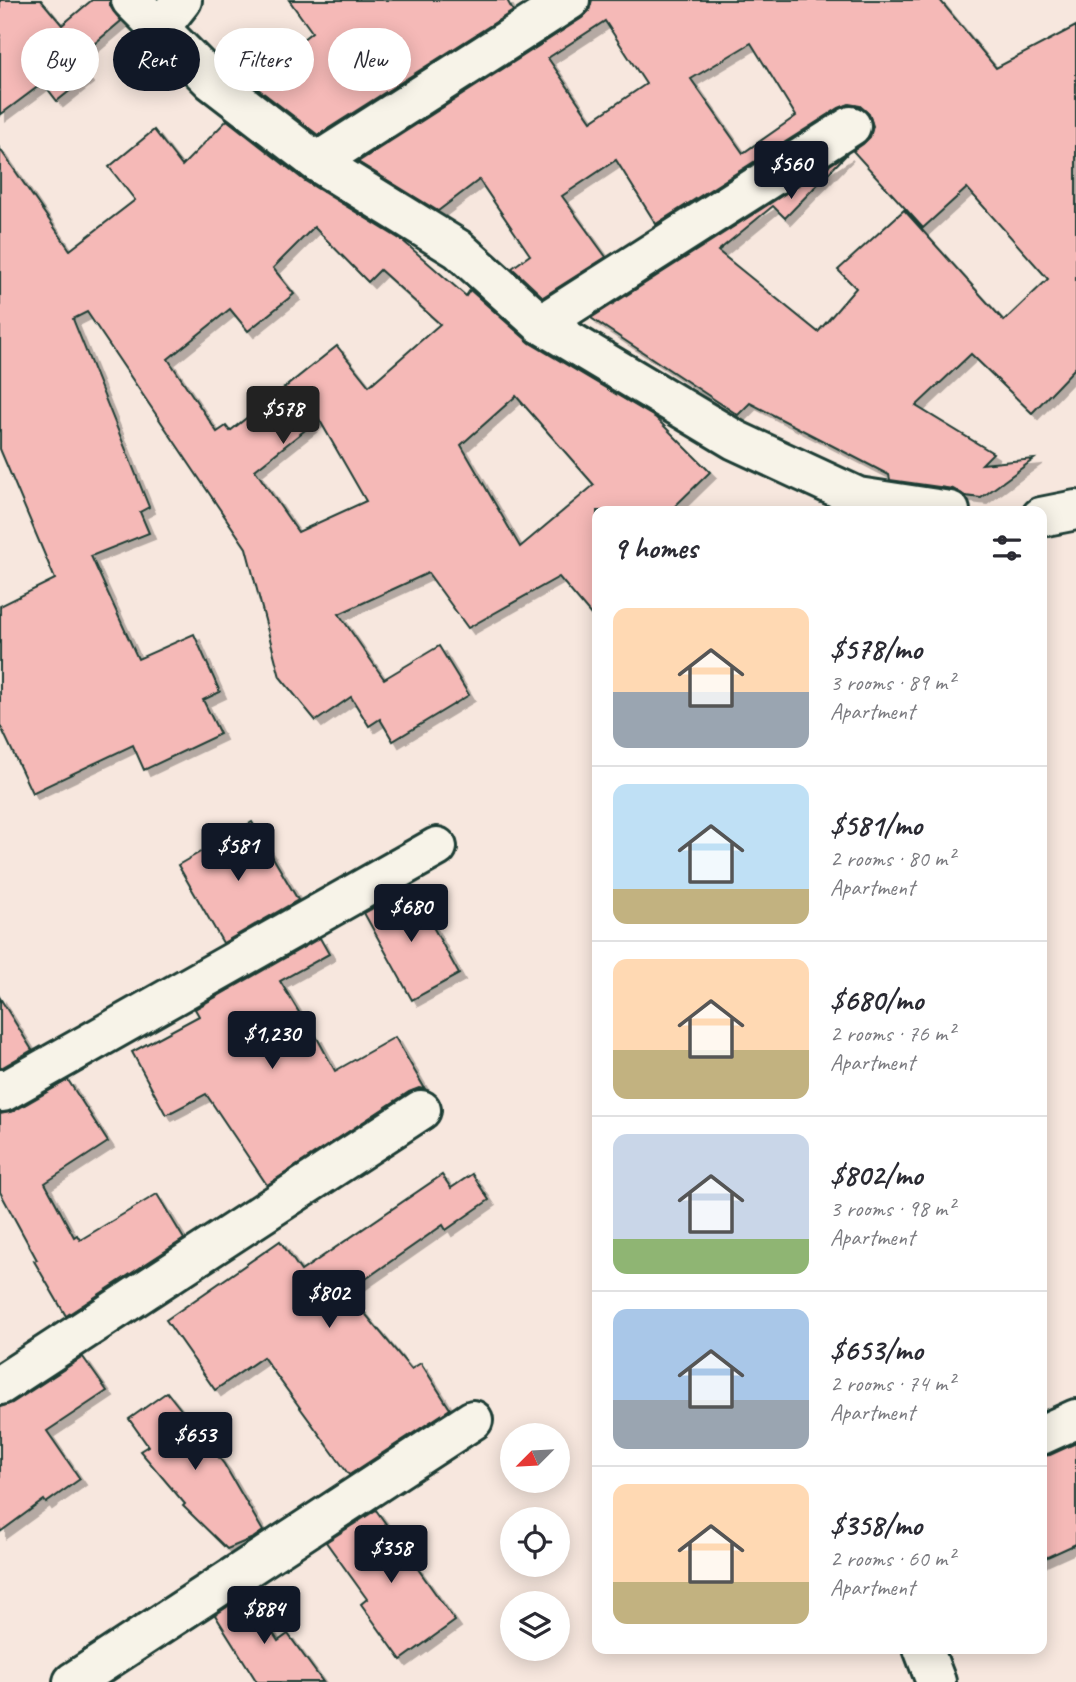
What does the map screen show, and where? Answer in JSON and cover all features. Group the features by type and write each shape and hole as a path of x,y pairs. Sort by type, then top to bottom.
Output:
{"street":[{"path":"131,0 171,14 212,81 317,162 458,249 541,324 735,440 858,497 917,506"},
{"path":"317,162 570,0"},
{"path":"541,324 851,127"},
{"path":"1047,516 1076,510"},
{"path":"0,1089 3,1092 437,847"},
{"path":"0,1385 421,1110"},
{"path":"1047,1432 1076,1419"},
{"path":"74,1682 473,1420"},
{"path":"925,1654 936,1682"}],"building":[{"path":"0,0 41,0 62,25 92,0 110,0 110,6 121,21 99,40 99,28 21,28 21,91 32,91 0,115"},
{"path":"289,0 507,0 513,11 411,76 411,28 328,28 328,91 387,91 318,135 261,91 314,91 314,28 309,28"},
{"path":"592,0 940,0 996,68 1076,26 1076,367 1032,413 971,354 916,406 993,453 982,464 1034,459 981,498 965,496 953,489 890,480 889,475 750,403 738,415 591,318 847,154 785,218 773,206 718,251 818,332 856,288 838,270 904,210 1004,321 1048,279 967,188 923,228 853,151 870,137 873,126 869,114 860,106 849,104 839,108 656,224 616,160 562,196 606,257 543,297 512,268 530,255 479,180 438,211 358,162 589,11","holes":["605,21 646,84 591,121 548,58","751,43 796,116 743,153 691,79"]},
{"path":"49,91 70,91 57,101"},
{"path":"227,120 305,181 403,241 466,296 470,290 530,343 656,418 710,472 675,506 592,506 592,616 559,577 468,628 428,573 339,614 384,679 439,646 469,695 393,741 380,719 369,726 351,697 316,721 280,677 246,548 87,312 73,319 149,507 140,512 149,533 91,556 138,659 194,634 220,692 203,700 220,734 144,770 133,745 32,793 0,725 0,606 55,579 0,449 0,149 70,250 135,200 109,167 154,130 182,166","holes":["314,227 368,282 380,270 440,324 369,386 337,346 230,431 226,426 217,432 168,359 230,309 248,331 294,294 273,268","516,396 594,485 520,547 461,445","319,419 366,501 298,532 255,470"]},
{"path":"252,822 298,900 223,943 178,865"},
{"path":"411,887 459,974 412,1000 364,913"},
{"path":"320,938 329,954 280,981 335,1071 395,1037 425,1089 409,1092 267,1185 206,1094 166,1115 132,1052 199,1016 195,1009"},
{"path":"0,998 32,1050 1,1068 0,1068"},
{"path":"68,1080 108,1142 45,1183 74,1237 77,1235 80,1240 157,1194 184,1239 66,1316 34,1261 37,1260 0,1192 0,1114 14,1111"},
{"path":"472,1174 489,1200 446,1230 443,1225 347,1292 411,1369 421,1363 450,1409 349,1475 263,1357 215,1390 166,1320 280,1241 301,1271 442,1175 451,1188"},
{"path":"83,1357 107,1391 47,1431 80,1479 46,1503 44,1500 0,1532 0,1407 12,1403"},
{"path":"167,1392 224,1464 263,1531 253,1538 227,1549 183,1506 185,1504 140,1451 148,1446 129,1419"},
{"path":"1076,1443 1076,1544 1047,1557 1047,1455"},
{"path":"376,1510 455,1621 401,1660 361,1604 367,1599 326,1542"},
{"path":"248,1593 278,1641 288,1634 323,1682 257,1682 215,1615"}]}
